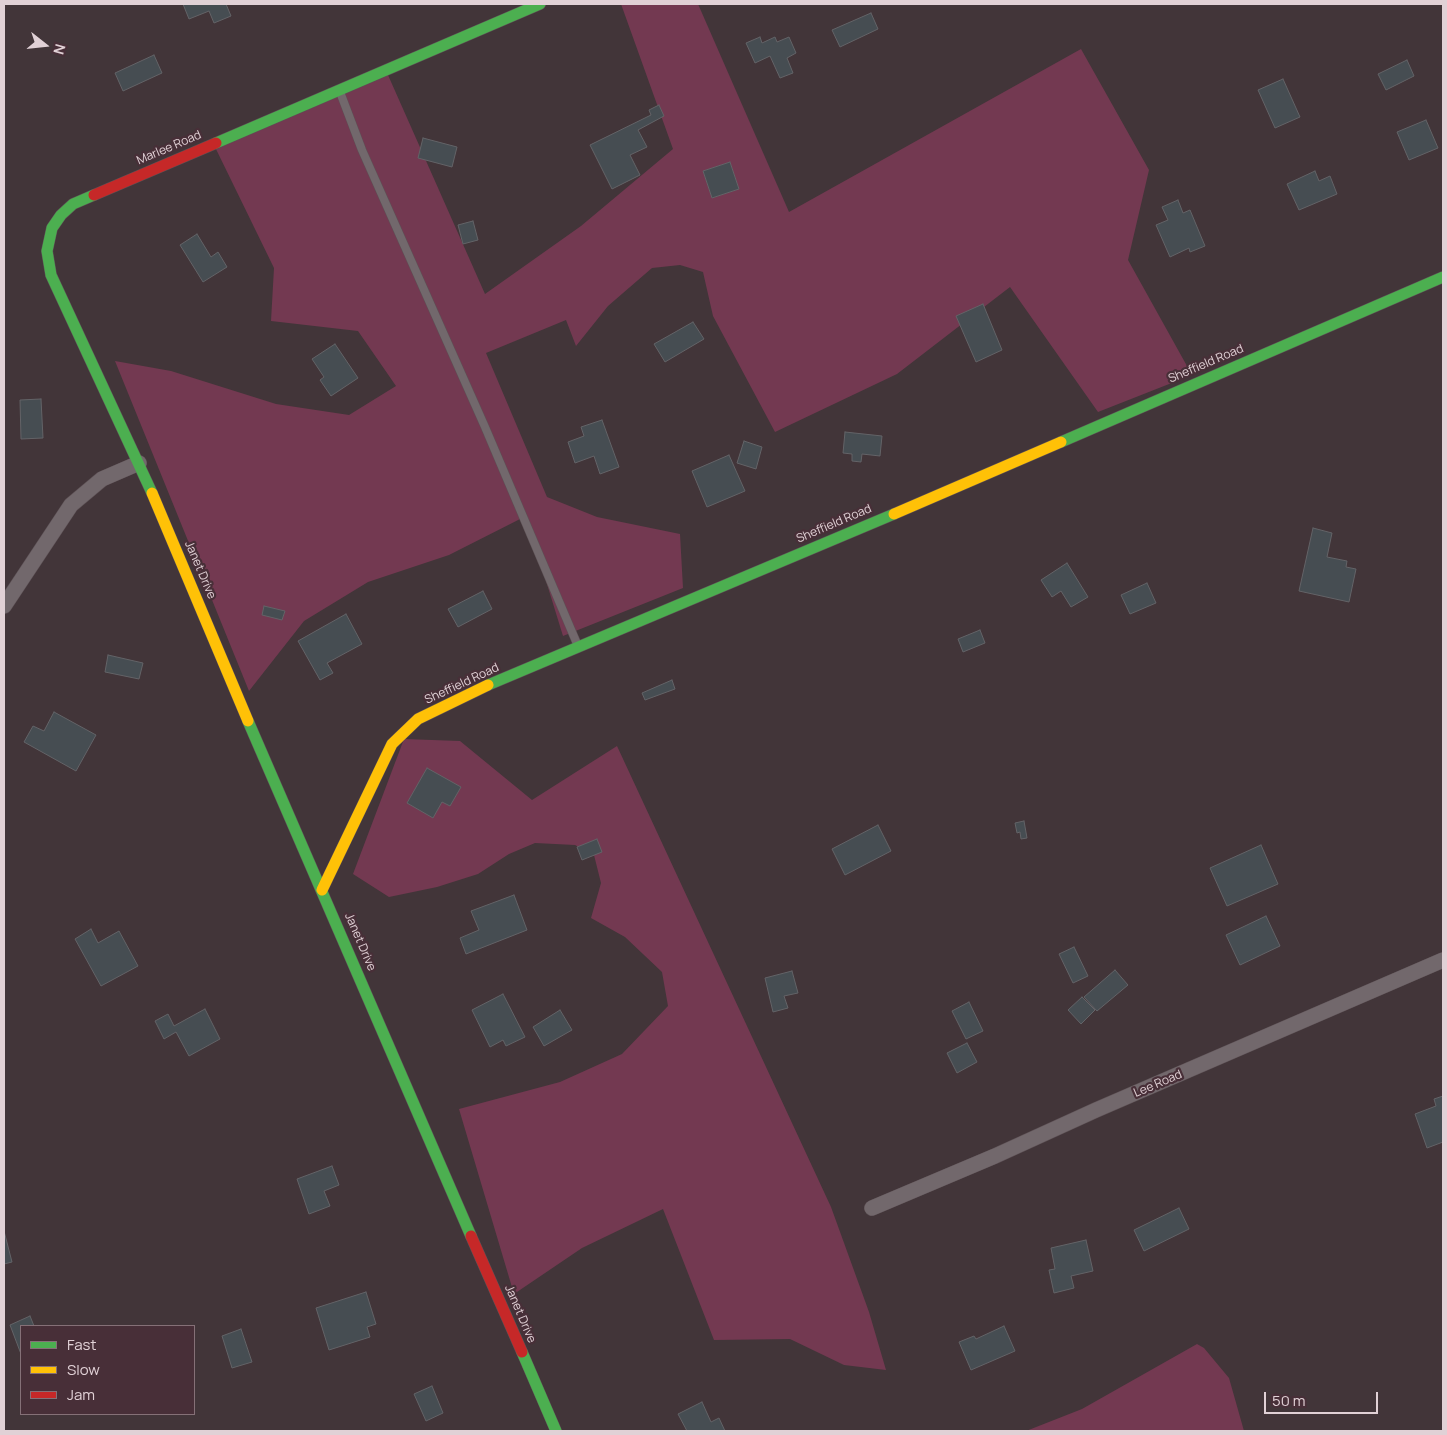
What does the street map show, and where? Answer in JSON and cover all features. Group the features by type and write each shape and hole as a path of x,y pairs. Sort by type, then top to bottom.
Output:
{"street":[{"name":"Marlee Road","path":"139,463 51,275 47,251 52,228 61,215 73,204 540,4"},
{"name":"Sheffield Road","path":"322,890 383,759 392,744 404,730 418,719 470,693 1443,277"},
{"path":"4,606 71,505 102,479 139,463"},
{"name":"Janet Drive","path":"139,463 556,1431"},
{"name":"Lee Road","path":"872,1208 1443,960"}],"lane":[{"path":"339,90 362,150 485,427 579,648"}],"shaded area":[{"path":"621,4 698,4 789,212 1081,49 1149,170 1128,260 1192,375 1098,412 1010,287 897,374 775,432 713,316 703,272 680,265 652,268 608,306 576,346 566,320 486,353 547,497 597,517 680,534 683,588 563,636 526,516 449,555 368,582 304,621 249,691 115,361 171,371 276,404 349,415 396,386 358,331 271,321 274,268 214,145 384,66 485,294 581,226 673,149"},
{"path":"404,739 460,741 532,800 617,746 831,1207 869,1312 886,1370 844,1365 790,1339 714,1340 663,1209 582,1248 514,1294 459,1109 560,1082 622,1054 668,1006 662,972 625,937 591,918 601,883 594,855 575,845 535,843 509,854 478,874 437,887 389,897 353,874"},
{"path":"1197,1344 1204,1348 1229,1378 1244,1431 1026,1431 1082,1409"}],"building":[{"path":"183,4 226,4 231,16 214,23 209,11 189,19"},
{"path":"871,13 878,29 840,47 832,30"},
{"path":"760,37 762,43 775,37 777,42 789,37 796,53 787,58 793,73 780,78 770,56 755,63 746,43"},
{"path":"154,55 162,73 123,91 115,73"},
{"path":"1407,60 1414,76 1386,90 1378,74"},
{"path":"1283,79 1300,117 1275,128 1258,90"},
{"path":"659,105 664,116 638,130 647,147 630,155 640,175 612,189 590,145 651,115 649,110"},
{"path":"1426,120 1438,148 1409,160 1397,132"},
{"path":"423,138 457,147 452,167 418,158"},
{"path":"730,162 739,189 712,198 703,171"},
{"path":"1315,171 1319,181 1330,176 1337,194 1299,210 1287,184"},
{"path":"1178,200 1183,213 1190,210 1205,246 1190,252 1189,248 1170,257 1156,225 1168,220 1162,207"},
{"path":"473,221 478,240 463,244 458,225"},
{"path":"197,234 211,257 218,252 227,267 203,282 180,245"},
{"path":"983,304 1002,350 976,362 956,316"},
{"path":"693,322 704,339 665,362 654,344"},
{"path":"335,344 358,378 331,396 320,380 324,377 312,359"},
{"path":"41,399 43,438 21,439 20,400"},
{"path":"602,420 619,467 600,474 594,456 575,463 568,442 584,436 581,427"},
{"path":"845,432 882,436 880,456 862,454 861,462 852,461 852,454 843,453"},
{"path":"744,441 762,447 756,469 737,463"},
{"path":"729,455 745,491 707,507 692,471"},
{"path":"1313,528 1332,533 1327,557 1347,561 1346,567 1356,569 1349,602 1299,591"},
{"path":"1067,563 1088,597 1071,607 1061,591 1052,597 1041,580"},
{"path":"1147,583 1156,603 1130,614 1121,595"},
{"path":"483,591 492,609 458,627 448,609"},
{"path":"264,606 285,611 282,620 262,615"},
{"path":"346,614 362,644 327,663 333,673 320,680 298,641"},
{"path":"980,630 985,643 963,652 958,639"},
{"path":"108,655 143,663 139,679 105,672"},
{"path":"672,680 675,689 645,700 642,693"},
{"path":"54,712 96,735 76,771 24,742 33,726 44,731"},
{"path":"427,768 461,787 450,806 442,802 433,818 407,803"},
{"path":"1024,821 1027,838 1021,839 1020,832 1017,833 1015,823"},
{"path":"878,825 891,851 845,875 832,849"},
{"path":"597,839 602,852 582,860 577,847"},
{"path":"1261,845 1278,884 1227,906 1210,868"},
{"path":"514,895 527,930 466,954 460,938 479,930 471,911"},
{"path":"1266,916 1280,946 1240,965 1226,935"},
{"path":"91,929 98,943 119,931 138,966 101,986 75,939"},
{"path":"1074,947 1088,976 1073,983 1059,954"},
{"path":"1115,970 1128,985 1097,1011 1084,997"},
{"path":"792,971 798,993 784,996 788,1008 773,1012 765,978"},
{"path":"503,994 525,1037 506,1046 503,1040 490,1047 472,1010"},
{"path":"1082,997 1095,1010 1081,1024 1068,1010"},
{"path":"969,1002 983,1031 966,1039 952,1011"},
{"path":"205,1009 220,1039 189,1056 176,1032 164,1039 155,1021 168,1014 174,1026"},
{"path":"560,1010 572,1030 544,1046 533,1027"},
{"path":"967,1043 977,1062 957,1073 947,1053"},
{"path":"1443,1096 1443,1142 1427,1148 1415,1114 1436,1106 1434,1099"},
{"path":"332,1166 339,1185 324,1191 330,1206 309,1214 297,1179"},
{"path":"1179,1208 1189,1229 1144,1251 1134,1230"},
{"path":"4,1231 12,1262 4,1264"},
{"path":"1086,1240 1093,1271 1071,1276 1074,1288 1054,1293 1049,1270 1055,1269 1051,1248"},
{"path":"366,1292 376,1324 367,1327 370,1337 329,1350 316,1308"},
{"path":"30,1316 34,1325 20,1325 20,1351 10,1325"},
{"path":"1004,1326 1015,1351 971,1370 959,1342 974,1336 976,1339"},
{"path":"241,1329 252,1362 232,1368 222,1336"},
{"path":"432,1386 443,1413 426,1421 414,1394"},
{"path":"702,1402 711,1422 719,1418 725,1431 687,1431 678,1414"}],"traffic: fast":[{"path":"216,143 540,4"},
{"path":"94,195 73,204 61,215 52,228 47,251 51,275 152,493"},
{"path":"1061,442 1443,277"},
{"path":"488,685 894,514"},
{"path":"248,721 471,1236"},
{"path":"522,1352 556,1431"}],"traffic: slow":[{"path":"894,514 1061,442"},
{"path":"152,493 248,721"},
{"path":"322,890 392,744 418,719 488,685"}],"traffic: jam":[{"path":"94,195 216,143"},
{"path":"471,1236 522,1352"}]}
